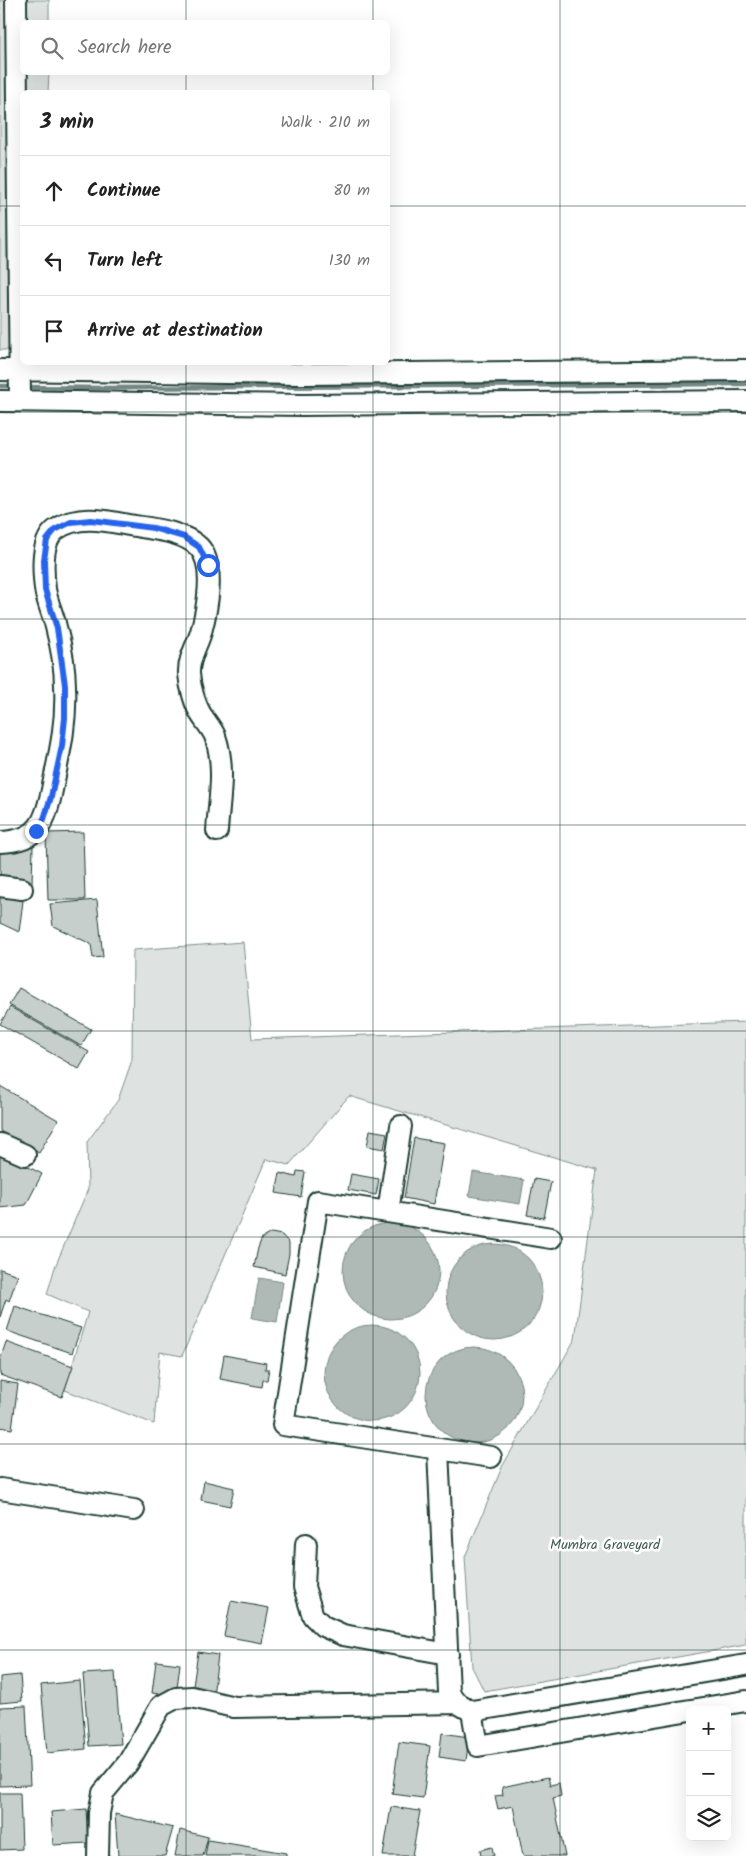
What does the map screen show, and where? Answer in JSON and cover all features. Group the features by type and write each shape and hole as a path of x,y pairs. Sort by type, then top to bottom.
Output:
{"street":[{"path":"16,0 20,386"},
{"path":"0,370 20,386 302,405 746,401"},
{"path":"0,401 20,386 302,374 746,370"},
{"path":"0,842 15,842 27,838 36,831 44,819 51,797 62,746 65,718 65,685 57,628 45,590 44,560 47,540 55,530 71,522 91,520 153,528 184,537 199,547 208,565 206,607 201,633 192,655 188,673 200,714 214,734 222,761 217,831"},
{"path":"0,886 22,888"},
{"path":"388,1212 401,1126"},
{"path":"0,1144 25,1155"},
{"path":"491,1457 283,1425 318,1201 551,1238"},
{"path":"438,1449 449,1692 453,1700 465,1707 478,1746 686,1711"},
{"path":"0,1490 134,1510"},
{"path":"306,1544 304,1588 313,1616 323,1626 343,1635 448,1654"},
{"path":"98,1856 99,1813 104,1792 128,1763 161,1706 176,1698 192,1697 234,1707 465,1707 746,1665"},
{"path":"715,1706 746,1701"}],"green space":[{"path":"0,0 49,0 49,20 20,20 20,75 49,75 48,90 20,90 20,350 0,350"},
{"name":"Mumbra Graveyard","path":"243,942 252,1039 746,1022 746,1645 484,1691 472,1667 465,1557 502,1467 575,1339 597,1170 349,1096 289,1165 266,1159 182,1356 160,1352 154,1424 65,1390 88,1312 47,1294 55,1267 88,1189 87,1142 118,1100 132,1060 133,950"}],"shaded area":[{"path":"473,1172 524,1180 520,1204 469,1196"},
{"path":"391,1223 409,1227 425,1237 435,1253 439,1271 435,1289 425,1305 409,1315 391,1319 373,1315 357,1305 347,1289 343,1271 347,1253 357,1237 373,1227"},
{"path":"494,1244 512,1248 528,1258 538,1274 542,1292 538,1310 528,1326 512,1336 494,1340 476,1336 460,1326 450,1310 446,1292 450,1274 460,1258 476,1248"},
{"path":"259,1278 283,1282 277,1322 252,1318"},
{"path":"372,1325 390,1329 406,1339 416,1355 420,1373 416,1391 406,1407 390,1417 372,1421 354,1417 338,1407 328,1391 324,1373 328,1355 338,1339 354,1329"},
{"path":"474,1347 492,1351 508,1361 518,1377 522,1395 518,1413 508,1429 492,1439 474,1443 456,1439 440,1429 430,1413 426,1395 430,1377 440,1361 456,1351"}],"building":[{"path":"83,832 85,900 48,900 46,833"},
{"path":"0,844 33,846 32,884 0,883"},
{"path":"0,894 23,901 19,932 0,923"},
{"path":"97,900 103,957 93,958 91,944 53,926 50,904"},
{"path":"19,988 91,1029 81,1046 9,1005"},
{"path":"10,1007 89,1052 79,1069 0,1024"},
{"path":"0,1086 58,1120 39,1153 0,1131"},
{"path":"370,1130 387,1133 384,1149 367,1146"},
{"path":"414,1138 444,1143 434,1204 404,1198"},
{"path":"0,1152 42,1174 26,1205 0,1208"},
{"path":"297,1171 305,1172 301,1197 276,1193 280,1173 296,1177"},
{"path":"351,1174 379,1179 376,1195 348,1190"},
{"path":"534,1179 551,1182 544,1218 527,1215"},
{"path":"271,1233 282,1235 289,1243 285,1274 254,1267 262,1238"},
{"path":"0,1269 18,1275 9,1301 6,1299 0,1317"},
{"path":"15,1306 81,1328 72,1353 7,1331"},
{"path":"6,1342 73,1366 62,1397 0,1375 0,1360"},
{"path":"224,1355 266,1363 265,1369 269,1369 267,1380 263,1380 262,1387 220,1379"},
{"path":"0,1381 18,1384 12,1429 0,1427"},
{"path":"204,1481 234,1488 230,1506 201,1500"},
{"path":"231,1601 269,1608 262,1643 224,1636"},
{"path":"198,1652 218,1655 213,1696 192,1693"},
{"path":"156,1661 180,1664 176,1696 152,1693"},
{"path":"115,1672 121,1744 89,1746 83,1674"},
{"path":"20,1675 22,1701 0,1703 0,1677"},
{"path":"80,1681 86,1749 47,1753 41,1685"},
{"path":"26,1706 30,1785 0,1786 0,1707"},
{"path":"442,1733 469,1737 466,1761 439,1757"},
{"path":"399,1742 430,1746 423,1798 392,1794"},
{"path":"548,1777 550,1785 559,1783 561,1796 553,1798 565,1856 523,1856 513,1806 498,1809 495,1796 503,1795 502,1787"},
{"path":"0,1793 20,1793 22,1849 0,1850"},
{"path":"391,1807 420,1811 412,1856 383,1856"},
{"path":"86,1809 88,1843 53,1845 51,1812"},
{"path":"115,1814 173,1828 165,1856 118,1856"},
{"path":"180,1830 208,1837 203,1856 175,1856"},
{"path":"208,1840 286,1853 286,1856 205,1856"},
{"path":"492,1847 494,1856 481,1856 480,1850"}],"waterway":[{"path":"24,387 746,384"},
{"path":"0,386 14,386"}],"route":[{"path":"36,831 44,819 51,797 62,746 65,718 65,685 57,628 45,590 44,560 47,540 55,530 71,522 91,520 153,528 184,537 199,547 208,565"}]}
